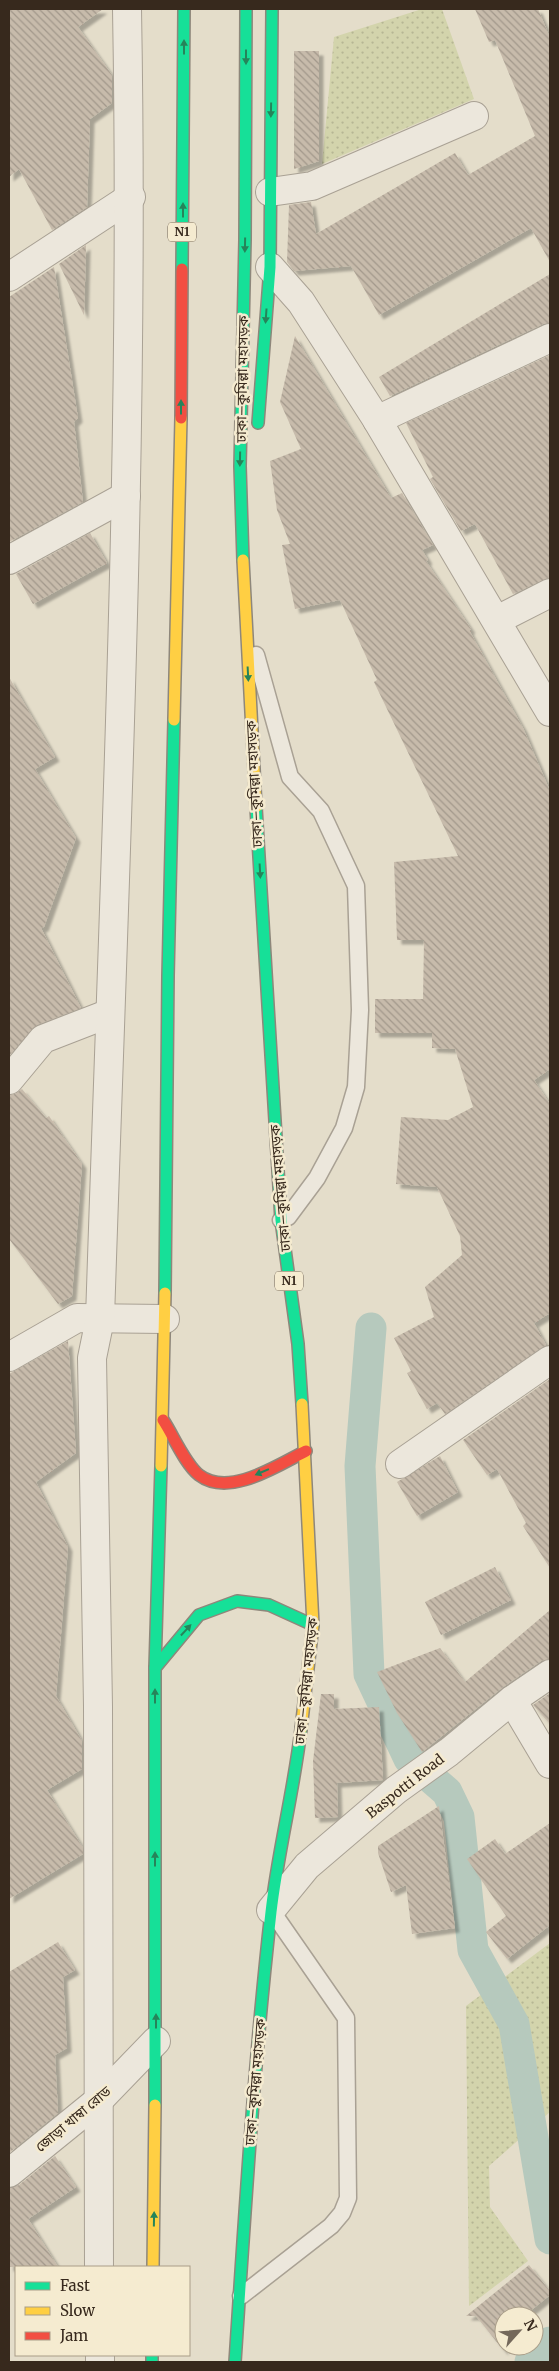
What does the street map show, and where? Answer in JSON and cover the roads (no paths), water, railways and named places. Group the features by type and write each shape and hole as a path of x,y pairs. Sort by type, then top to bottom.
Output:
{"highway":[{"name":"N1","path":"153,2266 156,2041 155,1668 163,1420 168,976 181,456 184,9"},
{"name":"ঢাকা–কুমিল্লা মহাসড়ক","path":"235,2362 242,2296 253,2099 271,1910 295,1779 313,1625 306,1451 298,1344 281,1220 244,612 240,466 245,240 246,9"},
{"path":"257,434 270,267 272,9"},
{"path":"244,612 253,493"},
{"path":"163,1420 198,1474 218,1484 238,1482 306,1451"},
{"path":"155,1668 200,1615 236,1601 269,1604 313,1625"}],"street":[{"path":"99,2266 98,1706 92,1358 100,1319 126,496 131,197 127,9"},
{"path":"270,192 312,186 474,116"},
{"path":"9,277 131,197"},
{"path":"270,267 301,302 377,420 550,712"},
{"path":"377,420 550,338"},
{"path":"9,560 126,496"},
{"path":"497,620 550,593"},
{"path":"9,1080 43,1039 110,1013"},
{"path":"9,1357 77,1318 165,1319"},
{"path":"400,1464 550,1360"},
{"name":"Baspotti Road","path":"271,1910 307,1866 396,1790 449,1752 512,1700 550,1674"},
{"path":"512,1700 550,1764"},
{"name":"জোড়া খাম্বা রোড","path":"9,2173 99,2100 156,2041"}],"lane":[{"path":"244,612 290,776 321,812 356,886 360,1010 356,1087 344,1128 317,1178 288,1217 281,1220"},
{"path":"242,2296 331,2226 342,2213 348,2198 346,2018 271,1910"}],"waterway":[{"path":"371,1328 360,1466 369,1674 409,1759 447,1792 459,1817 473,1950 514,2024 550,2239"},
{"path":"530,2362 544,2352 550,2342"}]}
